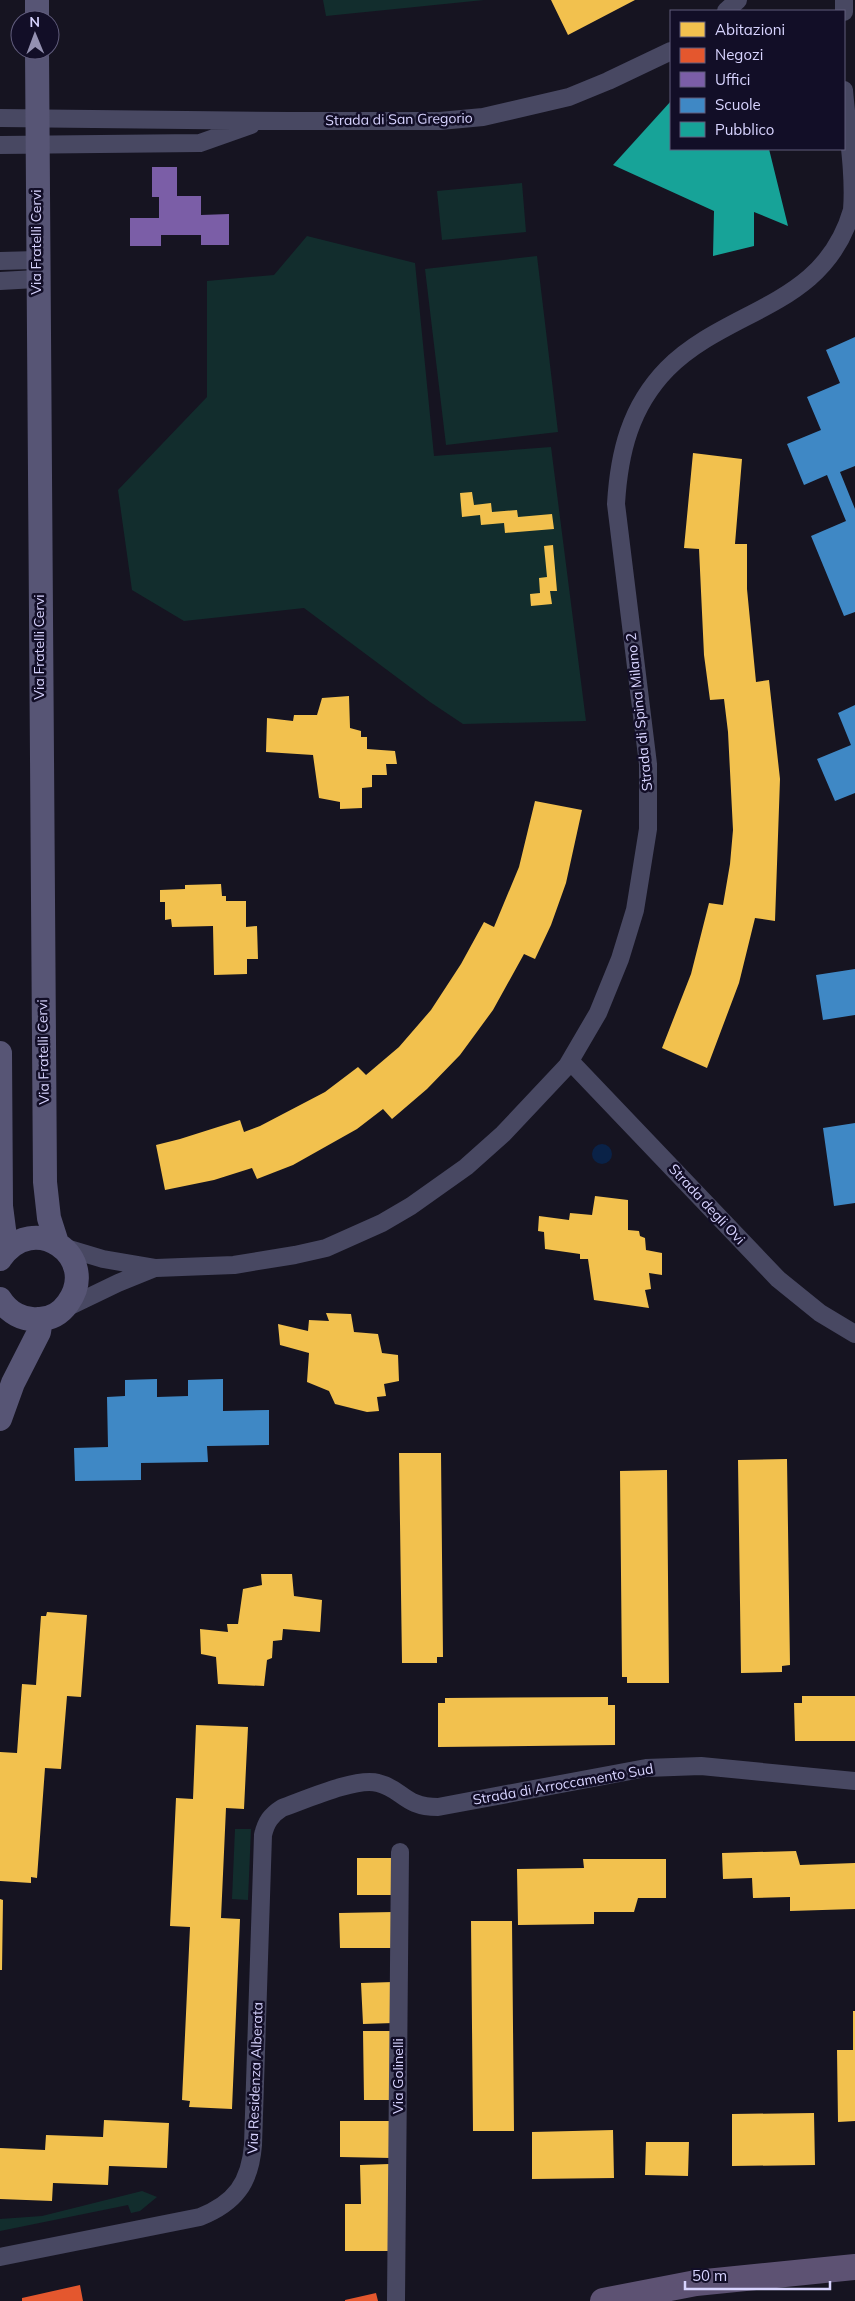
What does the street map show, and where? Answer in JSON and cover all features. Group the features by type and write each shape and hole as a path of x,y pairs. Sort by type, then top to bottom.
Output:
{"main road":[{"path":"603,2301 696,2283 854,2267"}],"street":[{"path":"727,10 738,0"},
{"name":"Strada di San Gregorio","path":"0,118 440,121 483,117 569,97 670,51"},
{"name":"Via Fratelli Cervi","path":"37,60 40,864 45,1172 48,1218 60,1245 73,1261 77,1278 74,1295 64,1309"},
{"name":"Strada di San Gregorio","path":"37,144 200,143 264,120"},
{"name":"Strada di Spina Milano 2","path":"60,1245 103,1259 156,1268 234,1265 326,1248 382,1223 411,1206 466,1167 503,1134 570,1060 598,1013 620,959 635,910 648,829 648,764 616,504 618,468 625,440 634,417 646,398 659,378 674,363 711,336 803,285 831,255 852,210 855,192 855,162 845,120"},
{"path":"0,145 37,144"},
{"path":"0,261 37,270"},
{"path":"0,281 37,270"},
{"path":"0,1052 1,1206 4,1237 0,1259"},
{"name":"Strada degli Ovi","path":"570,1060 778,1279 820,1313 855,1334"},
{"path":"0,1259 8,1248 19,1241 31,1237 44,1238 60,1245"},
{"name":"Strada di Spina Milano 2","path":"64,1309 118,1283 156,1268"},
{"path":"1,1304 15,1314 32,1320 57,1314 64,1309"},
{"path":"0,1419 13,1383 40,1332 41,1319"},
{"name":"Strada di Arroccamento Sud","path":"367,1781 386,1786 411,1803 429,1807 646,1768 701,1766 855,1782"},
{"name":"Via Residenza Alberata","path":"0,2257 200,2216 216,2210 230,2200 241,2188 251,2162 263,1836 266,1825 272,1814 282,1808 367,1781"},
{"name":"Via Golinelli","path":"396,2301 400,1852"}],"green space":[{"path":"323,0 484,0 326,16"},
{"path":"522,183 526,232 442,240 437,191"},
{"path":"307,236 415,263 434,456 551,447 586,721 463,724 430,702 304,608 184,621 132,590 118,490 207,397 207,281 274,275"},
{"path":"537,256 558,432 446,445 425,269"},
{"path":"235,1829 251,1829 248,1900 232,1899"},
{"path":"142,2191 157,2197 140,2211 131,2213 128,2205 0,2231 0,2219 42,2216"}],"water":[{"path":"602,1144 609,1147 612,1154 609,1161 602,1164 595,1161 592,1154 595,1147"}],"building: Abitazioni":[{"path":"551,0 635,0 568,35"},
{"path":"693,453 742,459 735,544 747,544 747,589 756,682 769,680 780,779 775,921 755,918 739,983 707,1068 662,1048 691,974 709,903 723,905 730,864 733,830 728,732 724,699 710,700 704,655 699,549 684,548"},
{"path":"472,492 474,505 491,503 492,512 517,510 518,517 552,514 554,529 505,533 504,523 481,525 480,515 462,517 460,493"},
{"path":"553,545 557,591 550,591 552,604 531,606 530,594 540,593 539,578 547,577 544,546"},
{"path":"349,696 350,728 361,731 361,737 367,737 367,749 395,751 397,764 386,764 387,775 372,775 372,787 362,788 362,808 340,809 340,802 319,798 313,755 266,752 267,718 293,721 294,715 317,715 322,698"},
{"path":"535,801 582,810 566,883 551,925 535,959 524,954 493,1010 460,1055 427,1089 392,1119 383,1109 357,1129 293,1165 257,1179 252,1168 214,1180 165,1190 156,1145 240,1120 244,1132 260,1126 325,1092 358,1067 366,1075 399,1047 431,1010 461,964 484,922 494,927 519,867"},
{"path":"221,884 222,896 226,896 226,901 246,901 246,927 257,926 258,959 247,959 247,974 214,975 213,926 172,927 171,919 165,920 165,902 160,902 160,890 185,889 185,885"},
{"path":"595,1196 628,1200 628,1230 639,1231 640,1236 645,1238 646,1250 662,1253 662,1275 649,1273 651,1289 645,1290 649,1308 594,1300 588,1259 580,1259 580,1254 545,1249 544,1232 538,1231 539,1216 569,1220 570,1213 592,1215"},
{"path":"326,1313 351,1314 354,1332 378,1334 382,1353 398,1355 399,1381 384,1384 386,1396 377,1397 379,1411 367,1412 335,1404 329,1391 307,1382 309,1353 280,1345 278,1324 308,1331 309,1320 329,1321"},
{"path":"399,1453 441,1453 443,1657 437,1657 437,1663 402,1663"},
{"path":"787,1459 790,1665 782,1666 782,1672 741,1673 738,1460"},
{"path":"667,1470 669,1683 627,1683 627,1677 622,1677 620,1471"},
{"path":"261,1574 292,1574 294,1596 322,1600 320,1632 283,1629 282,1640 273,1641 272,1658 267,1660 264,1686 218,1684 216,1657 201,1654 200,1629 228,1632 227,1624 238,1624 243,1589 262,1585"},
{"path":"47,1612 87,1615 81,1697 67,1696 61,1769 45,1768 37,1878 31,1877 31,1883 0,1881 0,1752 17,1753 22,1684 36,1685 41,1616 46,1616"},
{"path":"802,1696 855,1696 855,1741 795,1741 794,1703 802,1703"},
{"path":"608,1697 608,1705 615,1705 615,1745 438,1747 438,1703 445,1703 445,1698"},
{"path":"196,1725 248,1727 244,1809 226,1808 221,1918 240,1919 232,2109 189,2107 190,2101 182,2100 190,1927 170,1926 176,1798 193,1799"},
{"path":"796,1851 800,1865 855,1863 855,1909 790,1911 790,1897 753,1898 752,1878 723,1879 722,1853"},
{"path":"357,1858 396,1858 396,1895 357,1895"},
{"path":"583,1859 666,1859 666,1898 638,1898 634,1912 594,1912 594,1924 518,1925 517,1869 584,1868"},
{"path":"0,1899 3,1900 2,1970 0,1970"},
{"path":"394,1912 394,1948 340,1948 339,1913"},
{"path":"471,1921 512,1921 514,2131 473,2131"},
{"path":"393,1982 394,2023 363,2024 361,1983"},
{"path":"853,2011 855,2011 855,2121 838,2122 837,2050 853,2050"},
{"path":"363,2031 392,2031 393,2100 364,2100"},
{"path":"814,2113 815,2165 732,2166 732,2114"},
{"path":"104,2120 169,2123 167,2168 109,2166 108,2185 53,2183 52,2201 0,2199 0,2148 45,2150 46,2135 103,2137"},
{"path":"340,2121 391,2121 391,2158 340,2157"},
{"path":"613,2130 614,2178 532,2179 532,2132"},
{"path":"646,2142 689,2142 688,2176 645,2175"},
{"path":"389,2164 390,2251 345,2251 345,2204 361,2204 360,2165"}],"building: Negozi":[{"path":"80,2285 83,2301 22,2301 22,2298"},
{"path":"376,2293 378,2301 345,2301 345,2300"}],"building: Uffici":[{"path":"152,167 177,167 177,196 201,196 201,215 229,214 229,245 201,245 201,235 161,235 161,246 130,246 130,218 159,218 159,197 152,197"}],"building: Scuole":[{"path":"855,337 855,466 840,472 855,509 855,612 844,616 811,536 846,521 827,475 804,485 787,444 821,430 807,397 840,383 826,350"},
{"path":"855,705 855,793 835,801 817,759 851,745 838,713"},
{"path":"855,969 855,1015 823,1020 816,975"},
{"path":"855,1123 855,1203 834,1206 823,1128"},
{"path":"157,1379 157,1397 188,1396 188,1380 223,1379 223,1411 269,1410 269,1445 207,1446 208,1462 141,1463 141,1480 75,1481 74,1448 108,1447 107,1397 125,1396 125,1380"}],"building: Pubblico":[{"path":"670,102 670,150 769,150 788,226 754,212 754,246 713,256 714,211 613,165"}]}
